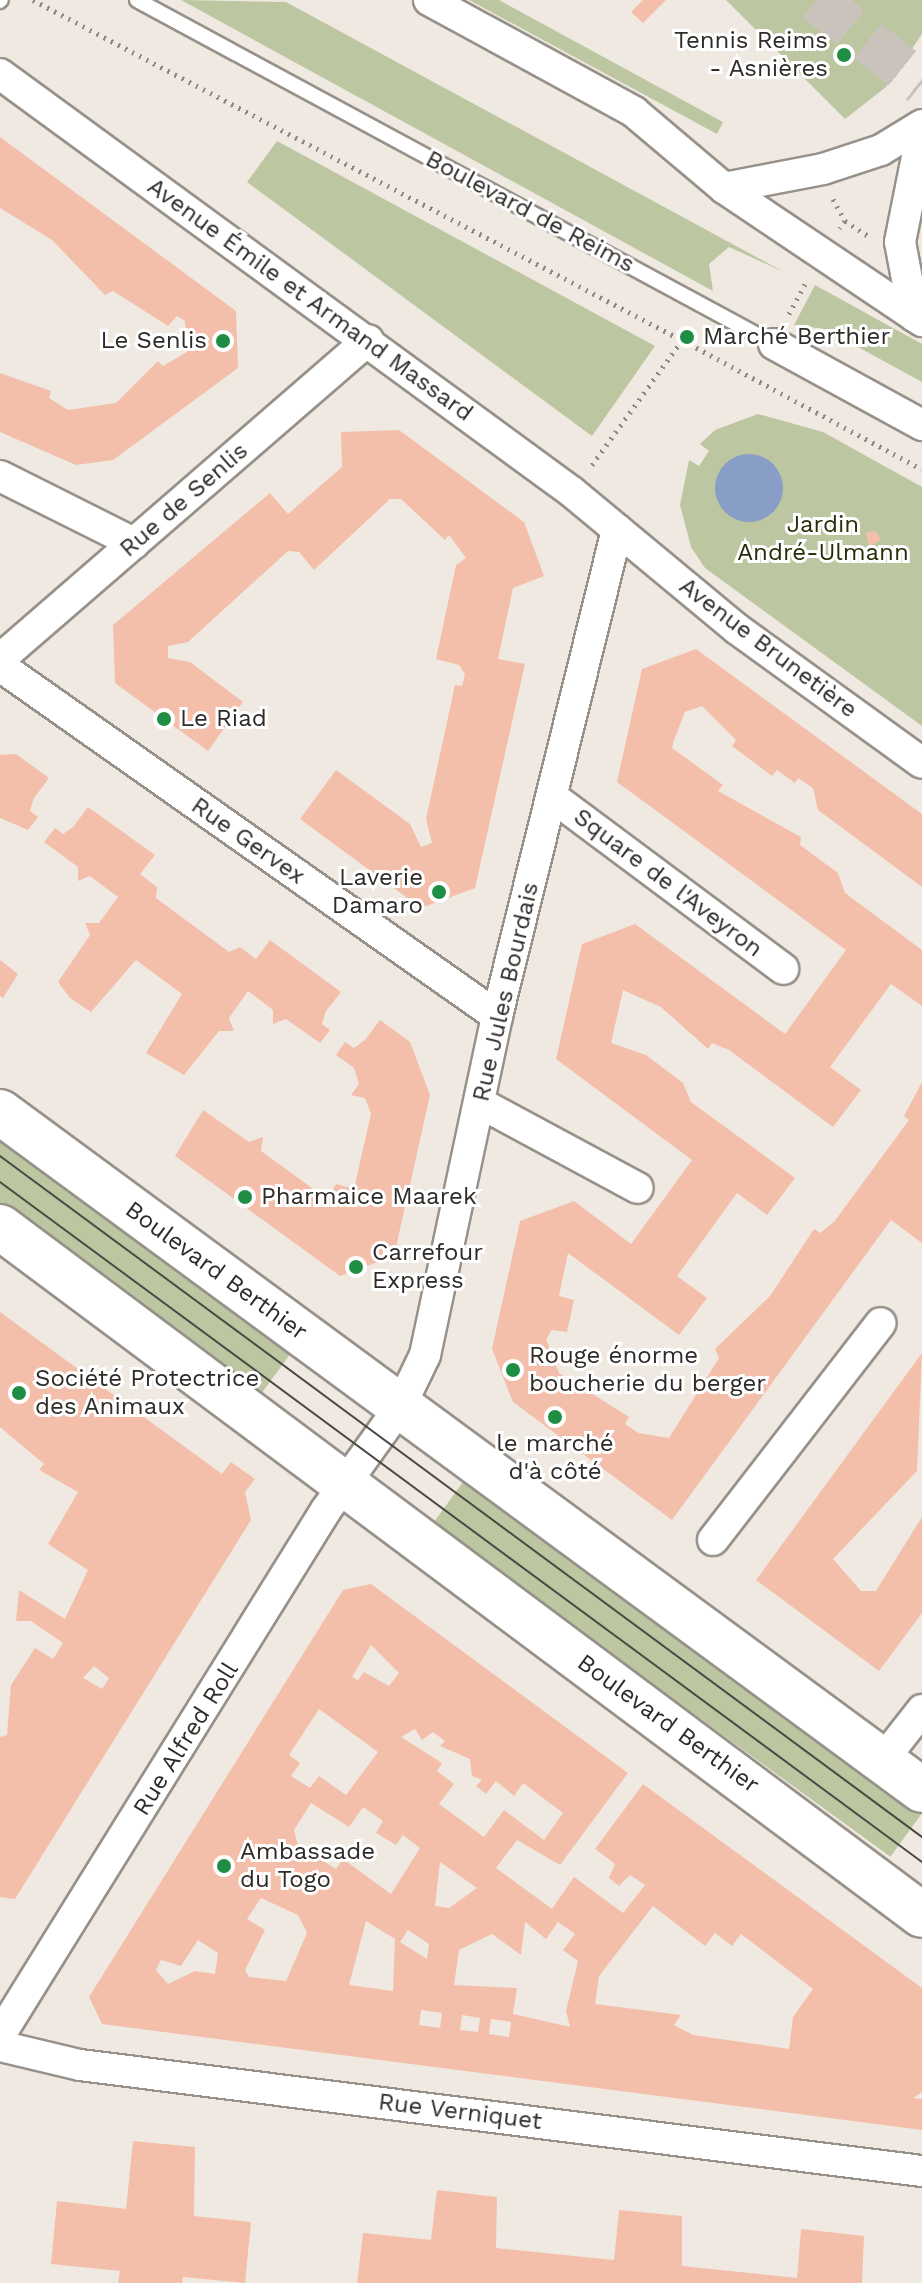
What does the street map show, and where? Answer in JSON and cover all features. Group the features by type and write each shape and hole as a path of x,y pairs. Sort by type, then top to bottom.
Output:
{"main road":[{"name":"Boulevard Berthier","path":"0,1112 922,1790"},
{"name":"Boulevard Berthier","path":"0,1227 922,1915"}],"street":[{"path":"429,0 634,112 724,188 918,318"},
{"name":"Avenue Émile et Armand Massard","path":"0,74 368,340 572,492 617,530"},
{"path":"724,188 823,169 881,150 922,125"},
{"path":"918,318 900,242 922,132"},
{"name":"Boulevard de Reims","path":"780,333 922,425"},
{"name":"Rue de Senlis","path":"0,659 368,340"},
{"path":"0,476 134,543"},
{"name":"Avenue Brunetière","path":"617,530 737,629 922,763"},
{"name":"Rue Jules Bourdais","path":"373,1444 400,1407 428,1345 497,1016 554,798 617,530"},
{"name":"Rue Gervex","path":"0,666 497,1016"},
{"name":"Square de l'Aveyron","path":"554,798 783,969"},
{"path":"480,1103 638,1188"},
{"path":"713,1540 881,1323"},
{"name":"Rue Alfred Roll","path":"0,2035 345,1482 373,1444"},
{"path":"882,1761 922,1710"},
{"name":"Rue Verniquet","path":"0,2046 80,2065 922,2171"}],"lane":[{"name":"Boulevard de Reims","path":"137,0 780,333"}],"path":[{"path":"33,0 922,469"},
{"path":"845,221 880,239"},
{"path":"780,333 800,291"},
{"path":"572,492 682,340"}],"green space":[{"path":"181,0 286,2 784,272 729,247 709,264 713,291"},
{"path":"469,0 499,0 723,122 717,134"},
{"name":"Tennis Reims - Asnières","path":"726,0 922,0 922,34 886,87 845,119"},
{"path":"277,141 655,346 592,436 247,182"},
{"path":"815,285 922,344 922,382 825,329 794,325"},
{"name":"Jardin André-Ulmann","path":"758,414 823,432 922,487 922,726 705,568 691,547 680,505 689,460 699,466 709,451 700,444 715,430"},
{"path":"0,1134 294,1348 253,1405 0,1222"},
{"path":"466,1478 922,1809 890,1857 432,1524"}],"water":[{"path":"756,454 777,469 783,488 781,501 773,512 756,522 742,522 725,512 717,501 715,481 725,464 736,456"}],"building":[{"path":"643,0 666,0 643,23 631,12"},
{"path":"0,137 236,311 238,368 113,460 76,465 0,432 0,373 51,391 49,398 68,410 116,403 158,361 163,366 187,352 185,321 177,316 168,326 113,291 105,295 52,240 0,208"},
{"path":"399,430 524,522 544,576 513,588 498,659 525,664 475,888 421,908 300,819 336,770 410,824 421,847 432,843 426,819 455,685 462,686 465,674 459,665 436,659 456,565 466,558 449,535 445,540 401,499 390,499 314,570 299,552 288,551 188,642 168,646 168,658 190,662 243,702 208,751 115,683 113,625 270,493 288,514 342,467 341,432"},
{"path":"875,531 881,539 869,548 866,533"},
{"path":"696,649 922,814 922,887 818,810 813,788 798,778 795,783 777,770 772,776 732,746 736,740 702,706 685,712 674,740 672,748 723,785 718,791 801,837 800,845 838,873 845,893 922,950 922,1006 891,984 830,1067 861,1090 833,1127 729,1050 712,1043 708,1049 661,1007 623,990 611,1043 646,1055 683,1083 691,1102 795,1178 767,1215 737,1193 677,1276 707,1298 679,1335 568,1253 559,1296 574,1300 567,1332 552,1330 546,1339 559,1373 629,1417 625,1424 638,1433 669,1438 719,1358 715,1349 770,1296 814,1229 820,1233 834,1222 909,1120 904,1116 922,1082 922,1243 891,1220 672,1520 513,1402 492,1349 520,1221 574,1201 631,1244 692,1160 556,1059 582,944 635,924 785,1034 846,950 617,782 642,669"},
{"path":"16,754 49,778 34,798 30,811 38,817 28,830 0,818 0,755"},
{"path":"88,807 155,855 140,874 157,887 156,898 229,952 240,947 256,959 270,940 341,992 326,1011 322,1024 330,1030 320,1043 286,1019 273,1024 273,1010 248,991 229,1018 234,1031 219,1031 184,1075 146,1053 182,994 136,960 91,1012 70,998 58,982 90,935 85,923 99,923 118,897 90,876 78,881 78,867 44,842 55,828 63,834 73,827"},
{"path":"0,960 18,974 3,998 0,996"},
{"path":"380,1020 410,1042 430,1095 394,1256 340,1276 175,1156 203,1110 249,1142 263,1137 261,1151 327,1199 336,1184 354,1189 371,1114 365,1098 351,1095 359,1084 354,1068 336,1055 345,1042 354,1048 365,1040"},
{"path":"0,1312 222,1474 231,1462 255,1479 245,1492 251,1520 15,1899 0,1897 0,1737 7,1735 11,1685 35,1648 53,1659 63,1643 31,1621 16,1621 19,1590 65,1619 88,1570 48,1544 78,1492 39,1470 44,1464 0,1427","holes":["94,1666 109,1678 102,1689 83,1678"]},
{"path":"922,1353 917,1471 833,1559 861,1591 876,1591 922,1517 922,1613 879,1671 756,1580"},
{"path":"371,1584 628,1773 560,1865 517,1840 496,1868 552,1909 574,1877 623,1913 645,1885 630,1875 619,1886 609,1878 615,1864 595,1849 643,1784 922,1988 922,2092 913,2098 922,2099 922,2130 102,2024 89,1997 343,1590","holes":["371,1645 399,1673 389,1686 364,1672 358,1680 352,1677","319,1709 378,1752 346,1795 319,1776 310,1788 291,1776 300,1763 289,1755","415,1729 422,1740 433,1732 445,1741 440,1746 470,1759 472,1776 482,1780 476,1786 486,1794 496,1781 514,1796 523,1783 563,1813 544,1840 504,1810 484,1837 439,1804 454,1784 437,1771 442,1763 401,1737","311,1803 349,1827 363,1807 383,1821 376,1833 396,1845 403,1835 420,1848 391,1894 343,1859 336,1869 298,1845 294,1830","440,1862 477,1888 449,1908 435,1906","261,1898 298,1915 307,1933 286,1981 249,1977 245,1970 265,1930 247,1919","653,1906 705,1946 715,1933 732,1946 741,1934 813,1989 793,2017 789,2049 693,2035 674,2025 681,2015 595,2004 599,1976","366,1921 395,1939 393,1991 349,1985","525,1922 546,1939 558,1922 575,1934 563,1950 578,1961 566,2011 570,2027 513,2014 517,1988 454,1985 459,1950 492,1934 521,1955","408,1930 429,1944 427,1959 400,1942","198,1940 218,1953 215,1974 195,1971 168,1984 156,1970 161,1960 181,1966","421,2010 442,2013 440,2028 419,2025","462,2015 480,2018 478,2032 460,2030","491,2019 511,2022 509,2037 489,2034"]},
{"path":"133,2141 195,2147 194,2216 251,2222 245,2283 183,2277 182,2283 118,2283 120,2271 51,2264 57,2201 126,2209"},
{"path":"437,2190 497,2197 496,2248 614,2260 619,2210 682,2216 682,2266 797,2278 801,2229 864,2236 862,2283 357,2283 363,2233 431,2240"}],"tunnel":[{"path":"816,0 922,84"}],"tram line":[{"path":"0,1156 922,1837"},
{"path":"0,1182 922,1862"}],"place":[{"name":"Tennis Reims - Asnières","path":"844,55"},
{"name":"Marché Berthier","path":"687,337"},
{"name":"Le Senlis","path":"223,341"},
{"name":"Le Riad","path":"164,719"},
{"name":"Laverie Damaro","path":"439,892"},
{"name":"Pharmaice Maarek","path":"245,1197"},
{"name":"Carrefour Express","path":"356,1267"},
{"name":"Rouge énorme boucherie du berger","path":"513,1370"},
{"name":"Société Protectrice des Animaux","path":"19,1393"},
{"name":"le marché d'à côté","path":"555,1417"},
{"name":"Ambassade du Togo","path":"224,1866"}]}
